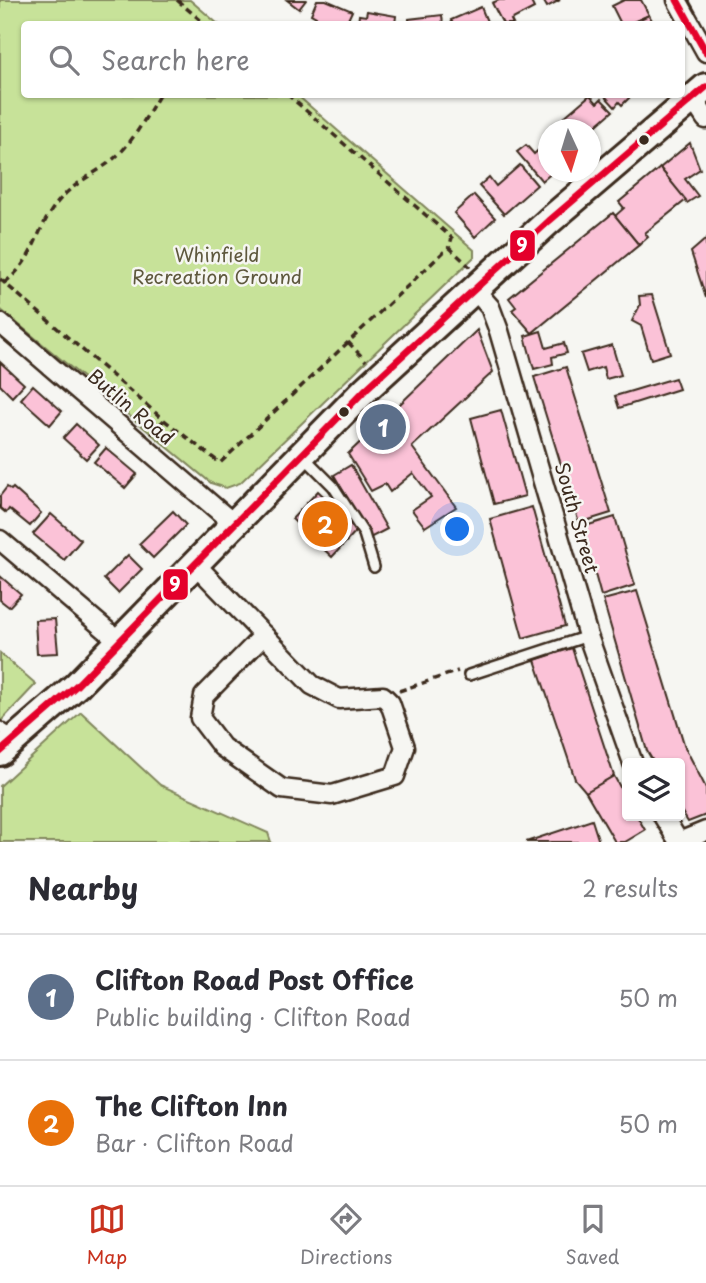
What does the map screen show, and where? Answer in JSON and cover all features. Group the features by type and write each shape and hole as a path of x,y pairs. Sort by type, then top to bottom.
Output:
{"street":[{"path":"677,0 706,52"},
{"path":"5,739 77,685 366,389 479,285 702,102"},
{"name":"South Street","path":"479,285 499,331 589,636 631,758"},
{"name":"Butlin Road","path":"0,323 234,524"},
{"path":"0,540 120,641"},
{"path":"196,565 264,635 312,685 339,699 383,696 390,703 405,747 395,776 332,795 282,789 222,747 200,718 204,696 264,635"},
{"path":"666,821 679,842 706,831"}],"lane":[{"path":"302,454 333,486 358,524 364,534 374,567"},
{"path":"470,675 589,636"}],"path":[{"path":"177,0 198,21"},
{"path":"157,98 122,151 59,200 43,222 33,251 19,272 2,281 164,420 220,464 318,368 449,247 452,238 292,98"},
{"path":"449,247 479,285"}],"green space":[{"name":"Whinfield Recreation Ground","path":"0,0 190,0 214,21 21,21 21,98 300,98 474,250 474,257 240,483 226,488 211,483 0,309"},
{"path":"0,653 36,684 0,722"},
{"path":"81,712 160,785 268,833 271,842 0,842 0,786"}],"building":[{"path":"287,0 306,0 299,9"},
{"path":"317,0 326,0 352,11 347,21 314,21 316,17 311,14"},
{"path":"499,0 530,0 534,8 512,21 501,21 492,3"},
{"path":"543,0 560,0 547,7"},
{"path":"624,0 641,0 649,15 636,21 620,21 612,6"},
{"path":"481,7 487,21 452,21"},
{"path":"367,11 396,16 395,21 358,21 359,15 366,16"},
{"path":"442,15 443,21 409,21"},
{"path":"649,15 652,21 636,21"},
{"path":"586,98 593,98 597,103 601,99 613,111 601,121 601,119 564,117"},
{"path":"607,98 629,98 622,105 619,102 615,107"},
{"path":"690,143 700,169 685,179 698,196 687,203 660,168"},
{"path":"526,145 534,154 538,150 538,176 517,152"},
{"path":"520,165 537,185 504,214 479,186 489,177 496,186"},
{"path":"660,168 686,200 645,233 648,237 639,245 615,216 624,208 619,202"},
{"path":"474,195 495,218 475,237 454,213"},
{"path":"613,213 639,245 532,333 512,310 516,307 509,298"},
{"path":"706,239 706,298 691,252"},
{"path":"652,295 670,353 651,359 641,326 632,321 640,305 639,296"},
{"path":"477,330 493,372 412,447 456,507 425,527 412,510 431,497 413,473 390,492 385,484 371,491 348,454"},
{"path":"541,331 546,348 564,343 567,353 552,357 553,364 534,369 525,336"},
{"path":"612,345 621,375 606,379 603,367 587,372 581,354"},
{"path":"0,362 24,384 12,397 0,385"},
{"path":"566,367 611,513 579,523 534,377"},
{"path":"675,378 679,389 619,408 615,396"},
{"path":"33,385 62,411 50,425 21,399"},
{"path":"501,410 525,496 494,504 471,418"},
{"path":"76,424 99,445 86,459 63,438"},
{"path":"106,448 137,474 125,488 94,462"},
{"path":"351,465 387,529 370,538 334,475"},
{"path":"7,487 11,490 13,488 41,513 30,526 9,509 6,513 0,508 0,496"},
{"path":"318,491 358,529 332,557 292,519"},
{"path":"532,507 565,626 523,638 490,519"},
{"path":"173,511 186,525 153,558 139,544"},
{"path":"51,514 81,540 64,560 33,534"},
{"path":"615,517 635,585 601,596 582,527"},
{"path":"128,555 142,569 118,593 104,579"},
{"path":"0,576 21,594 9,607 0,600"},
{"path":"637,591 685,747 706,788 706,815 688,822 685,817 685,758 651,758 647,751 603,600"},
{"path":"55,619 58,653 37,654 35,620"},
{"path":"572,648 614,776 586,792 575,779 535,660"},
{"path":"614,776 622,791 622,821 640,821 645,830 625,842 615,842 586,792"},
{"path":"592,820 599,842 526,842"}],"transit line":[{"name":"9","path":"677,0 706,52"},
{"name":"9","path":"0,752 77,685 366,389 549,221 706,87"}],"place":[{"name":"Clifton Road Post Office","path":"383,427"},
{"name":"The Clifton Inn","path":"325,524"}]}
